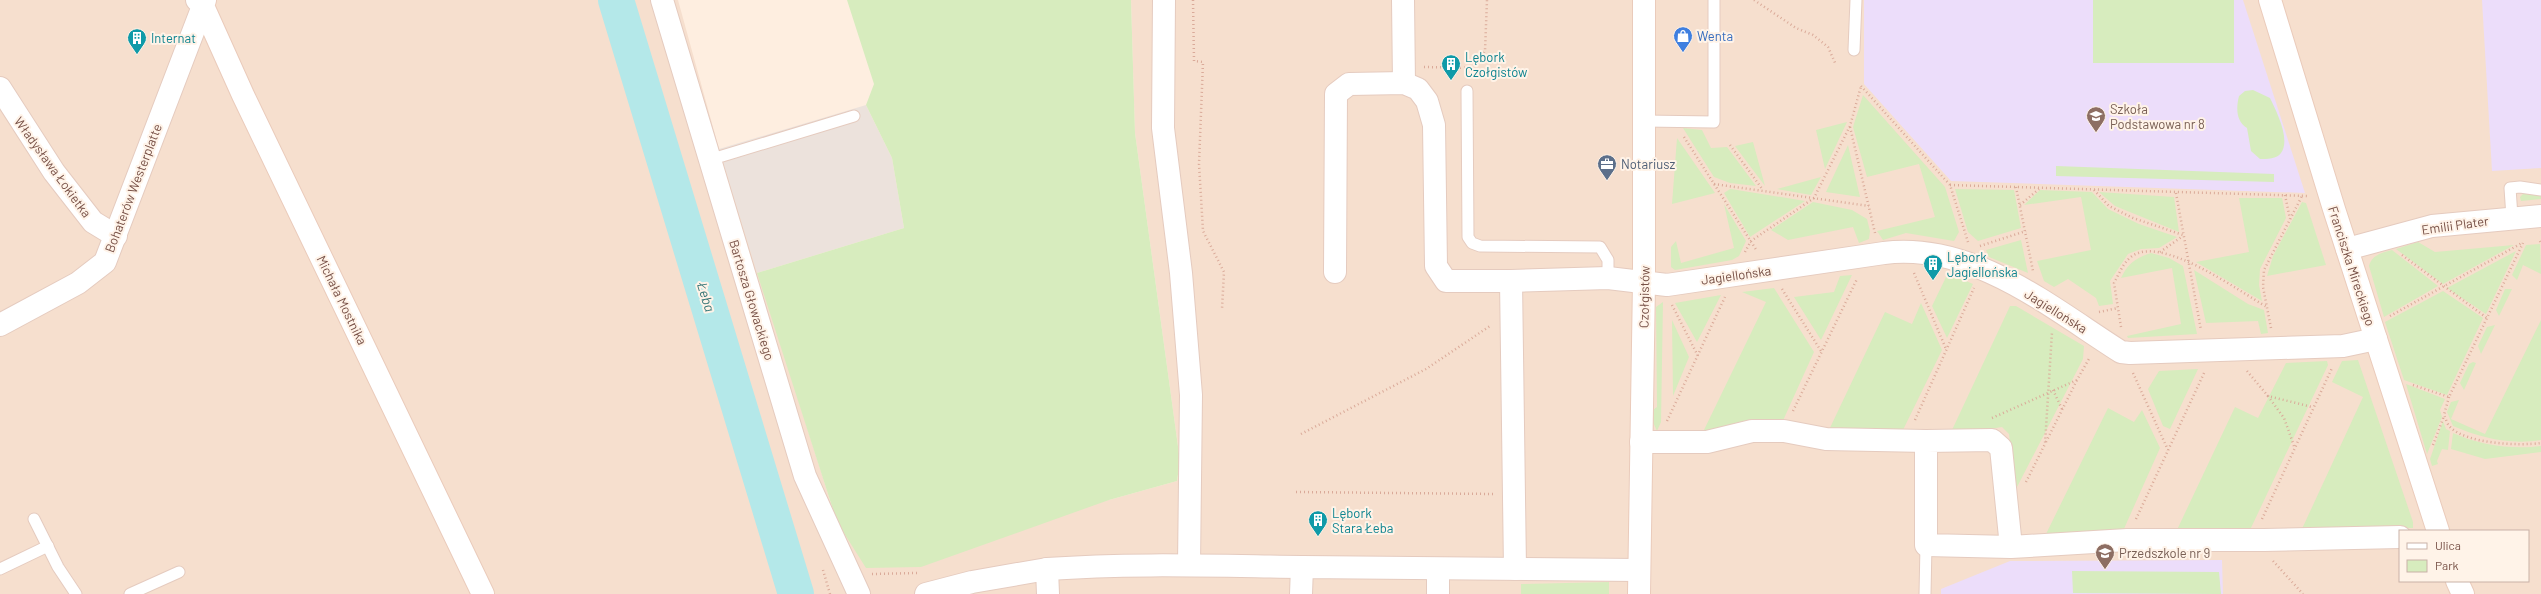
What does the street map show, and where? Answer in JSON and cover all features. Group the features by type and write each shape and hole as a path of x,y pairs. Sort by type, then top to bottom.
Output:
{"street":[{"name":"Bartosza Głowackiego","path":"662,0 805,476 858,594"},
{"path":"1164,0 1163,128 1180,273 1191,395 1189,565"},
{"path":"1335,272 1336,94 1349,84 1403,74 1403,0"},
{"name":"Czołgistów","path":"1639,594 1644,282 1644,0"},
{"name":"Franciszka Mireckiego","path":"2270,0 2347,250 2379,330 2438,530"},
{"name":"Bohaterów Westerplatte","path":"0,325 90,275 105,262 116,236 202,2"},
{"name":"Michała Mostnika","path":"202,2 243,95 483,594"},
{"name":"Jagiellońska","path":"1403,74 1418,89 1427,101 1434,125 1436,266 1446,281 1511,281 1608,278 1667,285 1884,253 1917,251 1938,255 1982,268 2034,295 2121,352 2130,353 2343,346 2379,330"},
{"name":"Władysława Łokietka","path":"0,88 54,172 83,210 93,222 116,236"},
{"name":"Emilii Plater","path":"2347,250 2432,226 2512,217 2541,216"},
{"path":"1511,281 1515,569"},
{"path":"1641,442 1707,442 1752,431 1784,432 1826,440 1992,440 2001,448 2011,546"},
{"path":"1916,440 1926,545 2011,546 2127,540 2259,541 2399,537"},
{"path":"926,594 972,582 1047,569 1098,566 1189,565 1438,570 1639,570"},
{"path":"1301,594 1302,567"},
{"path":"1047,569 1048,594"},
{"path":"1438,570 1438,594"},
{"path":"2457,582 2462,594"}],"lane":[{"path":"1644,121 1714,122 1714,0"},
{"path":"1854,50 1856,0"},
{"path":"1467,91 1468,237 1472,243 1480,246 1600,247 1608,260 1608,278"},
{"path":"709,160 854,116"},
{"path":"2512,217 2510,188 2520,187 2541,190"},
{"path":"34,519 76,594"},
{"path":"1925,594 1926,545"},
{"path":"0,569 48,546"},
{"path":"130,594 179,572"}],"path":[{"path":"1193,0 1194,61 1203,62 1199,164 1203,231 1224,272 1222,309"},
{"path":"1403,74 1474,68 1485,51 1487,0"},
{"path":"1754,0 1796,28 1813,35 1828,47 1836,65"},
{"path":"1741,259 1751,240 1814,198 1850,126 1861,86 1950,185 1970,249"},
{"path":"1850,126 1876,236"},
{"path":"1680,130 1760,256"},
{"path":"1730,145 1764,191"},
{"path":"1714,184 1869,206"},
{"path":"1950,185 2310,196"},
{"path":"2016,187 2026,231 2034,278"},
{"path":"2020,206 2040,188"},
{"path":"2093,190 2109,206 2133,218 2183,235"},
{"path":"2176,193 2202,334"},
{"path":"2285,195 2290,220"},
{"path":"2272,330 2263,287 2264,270 2270,254 2302,196"},
{"path":"1977,247 2026,231"},
{"path":"2160,252 2183,235"},
{"path":"2379,330 2442,287 2523,243 2449,397 2432,449"},
{"path":"2122,333 2114,282 2124,264 2138,253 2160,252 2172,254 2267,307"},
{"path":"2397,252 2442,287 2487,318"},
{"path":"1912,268 1947,350"},
{"path":"1784,432 1821,351 1860,273"},
{"path":"1780,287 1821,351"},
{"path":"1916,440 1947,350 1975,287"},
{"path":"1666,424 1727,294"},
{"path":"1670,301 1698,356"},
{"path":"2092,313 2118,308"},
{"path":"1301,434 1426,369 1490,327 1490,321"},
{"path":"2045,444 2052,327"},
{"path":"2025,484 2091,354"},
{"path":"2304,594 2272,560 2259,541 2294,446 2334,363"},
{"path":"2243,366 2284,418 2294,446"},
{"path":"2127,540 2206,369"},
{"path":"2132,372 2168,451"},
{"path":"1989,419 2077,380"},
{"path":"2408,384 2449,397"},
{"path":"2053,390 2063,409"},
{"path":"2268,396 2312,407"},
{"path":"2444,415 2450,426 2468,436 2488,441 2528,445 2541,443"},
{"path":"1296,492 1515,495"}],"shaded area":[{"path":"0,0 678,0 719,149 837,522 1109,500 1177,481 1180,461 1135,133 1131,0 2541,0 2541,594 0,594"},
{"name":"Szkoła Podstawowa nr 8","path":"1864,0 2243,0 2305,193 1951,181 1864,84"},
{"path":"2482,0 2541,0 2541,168 2492,171"},
{"path":"866,105 892,158 904,228 757,273 719,149"},
{"name":"Przedszkole nr 9","path":"2222,560 2223,594 1941,594 1941,589 2010,561"}],"green space":[{"path":"847,0 1131,0 1135,133 1180,461 1177,481 1109,500 921,567 866,568 837,522 757,273 904,228 892,158 866,105 874,84"},
{"path":"2093,0 2234,0 2234,63 2093,63"},
{"path":"2253,90 2270,98 2282,125 2284,147 2281,153 2274,158 2260,159 2251,151 2247,128 2243,125 2239,118 2237,105 2239,96 2245,91"},
{"path":"1863,95 1945,187 1959,232 1954,241 1906,233 1883,240 1877,231 1935,217 1919,164 1867,177 1853,127"},
{"path":"1847,122 1825,169 1816,130"},
{"path":"1683,128 1702,130 1711,148 1727,147 1756,186 1730,183 1714,177"},
{"path":"1677,138 1715,193 1672,204"},
{"path":"1753,142 1765,186 1735,146"},
{"path":"1848,145 1860,197 1826,192"},
{"path":"2056,166 2274,174 2274,182 2056,176"},
{"path":"1821,177 1811,195 1777,189"},
{"path":"1730,189 1805,201 1750,237 1724,193"},
{"path":"1955,189 2014,190 2021,228 1978,241 1968,232"},
{"path":"2040,190 2092,192 2108,209 2139,224 2177,237 2159,248 2141,249 2128,254 2110,281 2113,304 2099,306 2096,298 2068,279 2054,287 2044,281 2037,261 2091,250 2081,197 2024,205"},
{"path":"2099,192 2174,197 2179,232 2115,206"},
{"path":"2525,192 2541,193 2541,199 2521,201 2520,197"},
{"path":"2239,198 2282,198 2286,218 2260,269 2259,285 2262,301 2196,262 2249,252"},
{"path":"1813,202 1852,210 1867,219 1870,231 1869,239 1859,243 1853,227 1788,240 1771,230"},
{"path":"2302,202 2306,203 2326,265 2267,276 2273,256"},
{"path":"1724,204 1746,241 1739,256 1732,260 1675,270 1671,267 1671,247 1676,241 1681,263 1734,248"},
{"path":"2021,240 2028,273 1989,257 1986,250"},
{"path":"2418,242 2435,252 2514,245 2443,284 2396,249"},
{"path":"2540,244 2541,274 2523,265 2517,280 2512,275 2526,245"},
{"path":"2392,250 2438,286 2384,317 2369,266 2372,259 2381,253"},
{"path":"2516,251 2486,314 2447,288"},
{"path":"2151,253 2169,258 2183,266 2197,334 2128,338 2127,336 2181,324 2172,268 2121,278 2133,262"},
{"path":"2194,270 2248,304 2264,310 2268,333 2261,334 2258,321 2206,323"},
{"path":"1948,273 1973,284 1947,338 1932,306"},
{"path":"1852,275 1821,340 1794,297 1834,292 1840,276"},
{"path":"1774,288 1814,352 1781,425 1703,432 1766,302 1742,292"},
{"path":"2505,289 2512,289 2499,316 2496,310"},
{"path":"2443,291 2483,318 2447,395 2404,380 2385,322"},
{"path":"1721,295 1697,342 1675,303"},
{"path":"1663,302 1661,422 1657,431 1652,420 1653,410 1657,407 1656,307"},
{"path":"1921,303 1942,350 1902,432 1828,432 1885,312 1912,324"},
{"path":"2010,306 2016,306 2084,346 2083,359 2016,489 2009,434 2002,427 1972,432 1952,430"},
{"path":"1672,320 1689,357 1673,396"},
{"path":"2541,320 2541,440 2518,442 2507,441 2474,434 2453,426 2447,412 2451,402 2459,400 2451,419 2485,434"},
{"path":"2495,325 2481,354 2478,346 2487,327"},
{"path":"2358,360 2413,522 2413,528 2356,528 2301,531 2363,397 2332,382 2342,361"},
{"path":"2327,361 2328,365 2250,530 2176,532 2235,407 2258,418 2286,363"},
{"path":"2473,362 2476,363 2464,390 2460,383 2469,364"},
{"path":"2198,369 2170,429 2163,426 2148,389 2159,371"},
{"path":"2406,384 2445,399 2440,410 2442,417 2427,454"},
{"path":"2108,408 2134,422 2142,410 2160,448 2123,531 2046,534"},
{"path":"2443,421 2446,429 2450,431 2448,450 2442,449 2437,461 2438,464 2432,466 2430,459"},
{"path":"2453,433 2474,441 2496,446 2541,446 2541,452 2485,459 2451,449"},
{"path":"2072,571 2219,572 2221,594 2073,593"},
{"path":"1609,582 1609,594 1521,594 1521,584"}],"waterway":[{"name":"Łeba","path":"616,0 796,594"}],"place":[{"name":"Wenta","path":"1683,53"},
{"name":"Internat","path":"137,55"},
{"name":"Lębork Czołgistów","path":"1451,81"},
{"name":"Szkoła Podstawowa nr 8","path":"2096,133"},
{"name":"Notariusz","path":"1607,181"},
{"name":"Lębork Jagiellońska","path":"1933,281"},
{"name":"Lębork Stara Łeba","path":"1318,537"},
{"name":"Przedszkole nr 9","path":"2105,570"}]}
